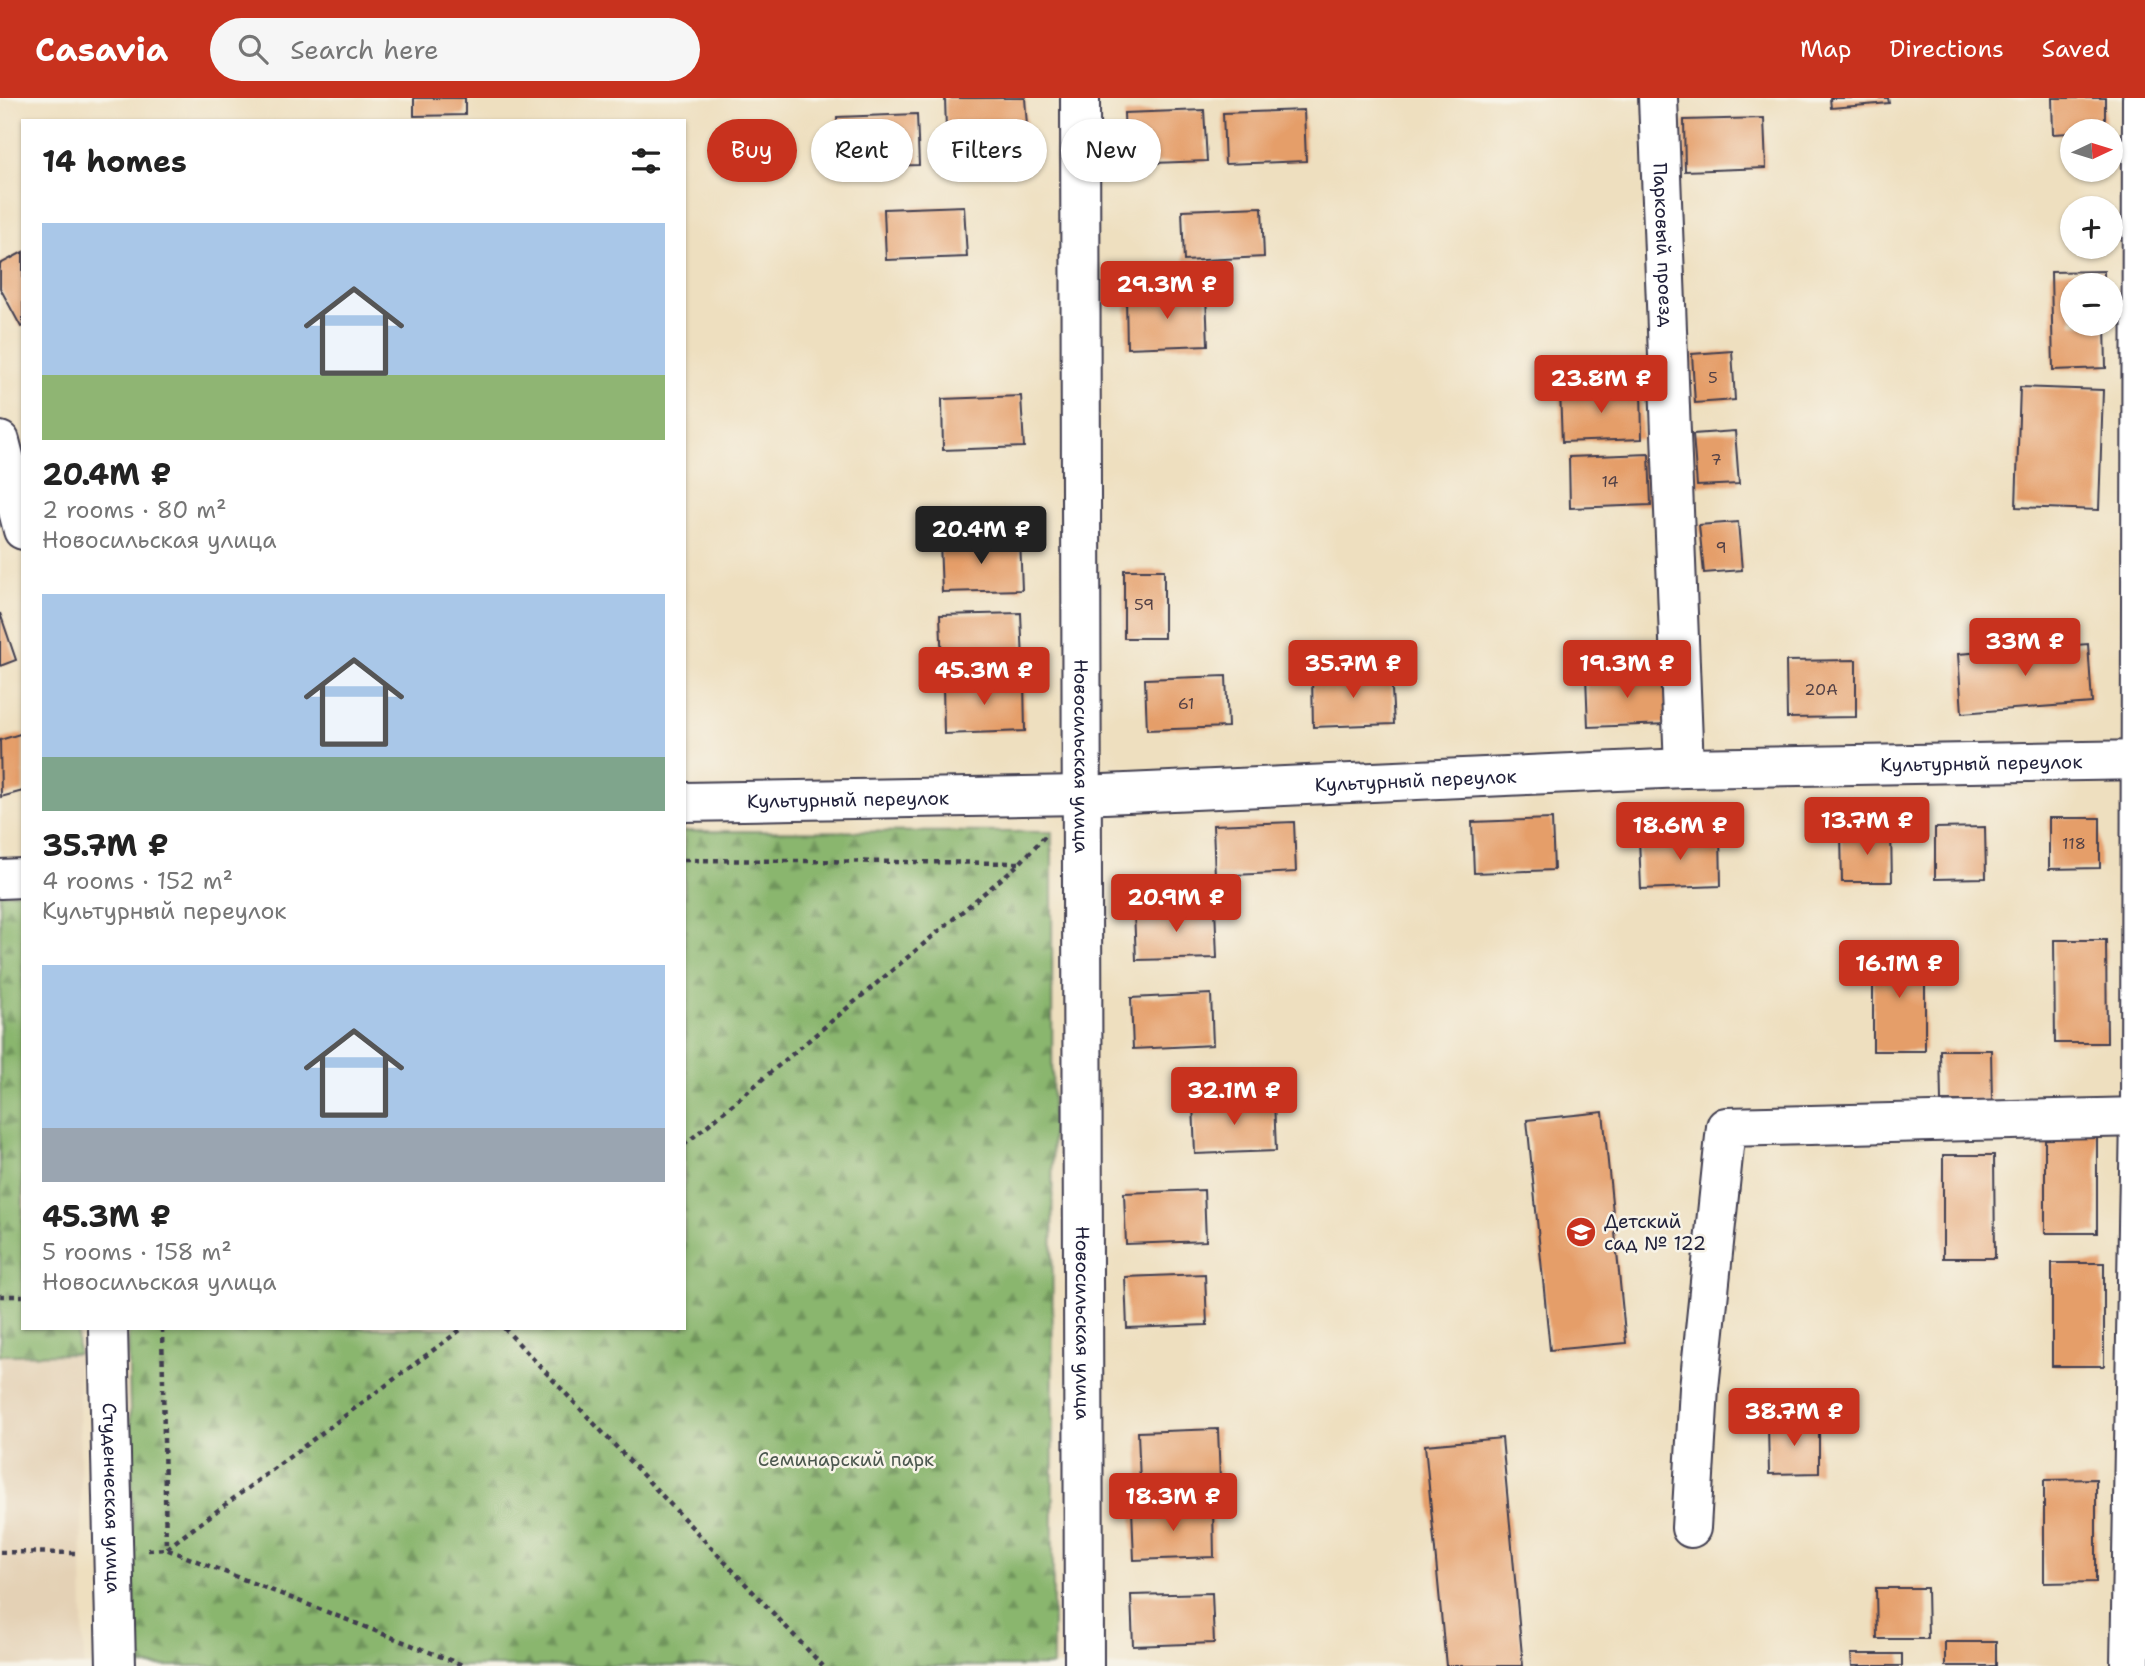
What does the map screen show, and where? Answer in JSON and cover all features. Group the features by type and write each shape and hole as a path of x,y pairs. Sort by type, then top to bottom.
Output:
{"street":[{"name":"Новосильская улица","path":"1080,98 1083,1666"},
{"name":"Парковый проезд","path":"1658,98 1684,768"},
{"path":"2130,1666 2140,1117 2143,760 2142,98"},
{"path":"0,441 21,522"},
{"name":"Культурный переулок","path":"686,802 1082,795 1684,768 2143,760"},
{"path":"0,879 21,878"},
{"path":"1691,1528 1699,1388 1726,1127 2140,1117"},
{"name":"Студенческая улица","path":"108,1330 116,1666"}],"path":[{"path":"686,1143 1020,863 1082,795"},
{"path":"686,860 1020,863"},
{"path":"0,1296 21,1296"},
{"path":"162,1330 166,1549"},
{"path":"166,1549 460,1330"},
{"path":"506,1330 823,1666"},
{"path":"166,1549 465,1666"}],"shaded area":[{"path":"78,1354 84,1666 0,1666 0,1355"}],"green space":[{"name":"Семинарский парк","path":"686,831 1052,832 1053,1666 136,1666 128,1330 686,1330"},
{"path":"21,892 21,1330 77,1330 78,1354 0,1355 0,894"}],"building":[{"path":"414,98 465,98 465,115 414,116"},
{"path":"945,98 1025,98 1026,119 946,119"},
{"path":"1830,98 1888,98 1889,103 1831,108"},
{"path":"2052,98 2105,98 2105,119 2060,119 2060,134 2053,134"},
{"path":"1204,110 1207,161 1161,163 1161,119 1124,119 1124,113"},
{"path":"1304,110 1306,161 1225,164 1223,113"},
{"path":"917,114 919,165 913,165 913,119 837,117"},
{"path":"1764,118 1766,168 1685,171 1684,120"},
{"path":"964,206 967,257 886,260 884,209"},
{"path":"1262,207 1264,257 1184,261 1182,210"},
{"path":"21,253 21,327 0,288 0,264"},
{"path":"2104,271 2060,273 2060,336 2105,336 2106,368 2053,370 2051,272"},
{"path":"1206,294 1208,345 1127,348 1126,297"},
{"path":"1732,351 1735,400 1695,403 1692,354"},
{"path":"2020,387 2103,390 2099,510 2016,507"},
{"path":"1641,388 1642,439 1562,442 1560,391"},
{"path":"1021,396 1024,447 943,450 942,399"},
{"path":"1735,431 1739,484 1697,486 1693,434"},
{"path":"1649,454 1651,505 1570,508 1569,457"},
{"path":"1738,522 1742,570 1704,573 1699,525"},
{"path":"1020,539 1022,590 942,592 940,542"},
{"path":"1124,570 1164,570 1164,638 1124,638"},
{"path":"0,613 16,660 0,666"},
{"path":"1021,613 1023,663 942,666 940,615"},
{"path":"2088,644 2092,703 1962,713 1958,654"},
{"path":"1856,660 1856,717 1787,718 1786,661"},
{"path":"1391,673 1394,724 1313,727 1312,676"},
{"path":"1666,673 1668,724 1588,727 1586,676"},
{"path":"1226,676 1228,727 1147,730 1145,679"},
{"path":"1024,681 1025,731 944,734 943,683"},
{"path":"21,734 21,792 1,797 0,740"},
{"path":"2049,818 2100,818 2100,868 2049,869"},
{"path":"1552,819 1554,870 1474,873 1472,822"},
{"path":"1294,822 1296,872 1215,876 1213,825"},
{"path":"1985,827 1986,878 1935,879 1935,828"},
{"path":"1891,831 1892,882 1842,882 1841,832"},
{"path":"1720,835 1721,886 1641,889 1639,838"},
{"path":"1215,907 1217,958 1136,960 1134,910"},
{"path":"2054,940 2106,940 2107,1043 2055,1043"},
{"path":"1873,948 1925,948 1925,1051 1873,1051"},
{"path":"1211,994 1213,1045 1133,1049 1131,998"},
{"path":"1940,1050 1991,1050 1992,1101 1941,1101"},
{"path":"1274,1100 1276,1151 1195,1154 1193,1103"},
{"path":"1603,1112 1626,1343 1550,1350 1527,1120"},
{"path":"2097,1129 2097,1233 2045,1233 2045,1130"},
{"path":"1943,1155 1994,1155 1995,1258 1943,1258"},
{"path":"1204,1190 1206,1241 1126,1244 1124,1193"},
{"path":"2052,1263 2104,1263 2104,1366 2052,1366"},
{"path":"1205,1274 1207,1325 1127,1328 1125,1277"},
{"path":"1819,1422 1819,1473 1769,1474 1768,1423"},
{"path":"1218,1429 1220,1480 1140,1483 1138,1432"},
{"path":"1502,1438 1523,1666 1446,1666 1425,1445"},
{"path":"2096,1479 2096,1582 2044,1583 2044,1480"},
{"path":"1213,1506 1214,1557 1134,1560 1132,1509"},
{"path":"1876,1588 1927,1588 1928,1639 1877,1639"},
{"path":"1212,1593 1214,1643 1133,1646 1131,1595"},
{"path":"1945,1642 1996,1642 1996,1666 1945,1666"},
{"path":"1851,1654 1902,1654 1902,1666 1852,1666"}],"place":[{"name":"Детский сад № 122","path":"1581,1232"}]}
